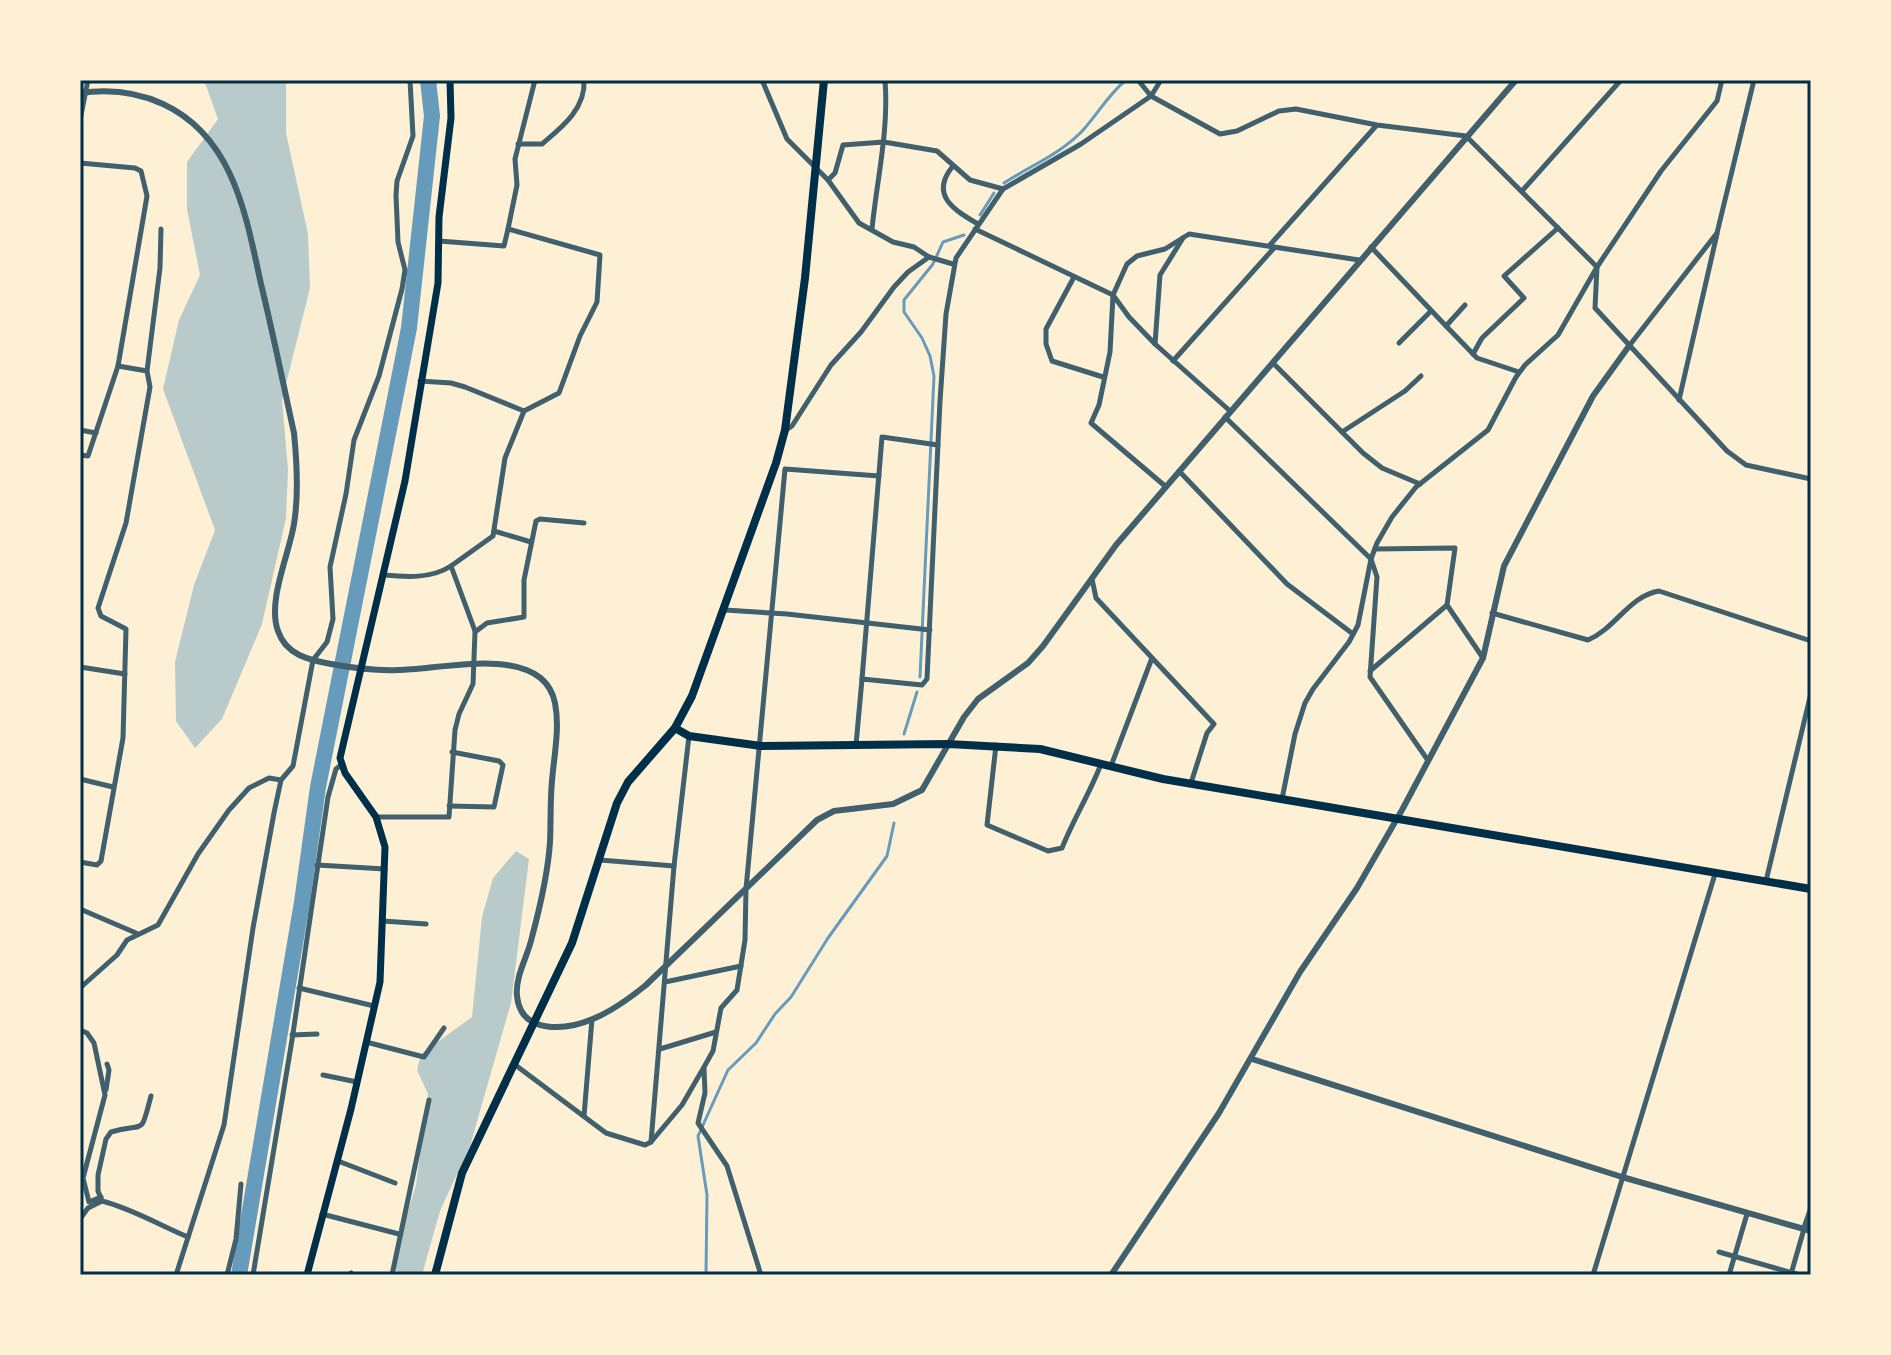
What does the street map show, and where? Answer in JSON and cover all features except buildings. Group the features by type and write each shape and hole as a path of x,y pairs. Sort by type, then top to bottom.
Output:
{"main road":[{"path":"307,1275 338,1161 380,982 385,847 376,817 341,765 358,669 405,481 438,283 439,217 451,118 450,80"},
{"path":"435,1275 462,1173 572,943 617,803 628,782 675,728 692,696 776,463 785,430 805,278 824,80"},
{"path":"675,728 689,736 761,746 948,744 1040,749 1106,766 1282,800 1811,889"}],"street":[{"path":"80,118 88,80"},
{"path":"176,1275 224,1125 253,928 281,780 293,766 313,660 327,642 333,619 331,558 346,494 354,440 379,376 405,270 398,242 396,195 397,181 413,136 410,80"},
{"path":"439,241 504,246 517,185 515,159 535,80"},
{"path":"518,144 542,144 569,121 582,96 584,80"},
{"path":"762,80 787,139 828,180 859,223 893,242 914,247 930,257 953,264"},
{"path":"872,229 887,117 885,80"},
{"path":"1138,80 1151,96 1220,134 1237,131 1279,111 1288,110 1466,136 1597,267 1595,308 1727,451 1746,465 1811,478"},
{"path":"862,679 922,685 927,679 926,630 935,444 953,264 1003,189 1081,144 1151,96 1161,80"},
{"path":"80,93 126,93 154,100 185,115 220,152 232,175 260,276 294,433 297,467 294,525 275,606 277,630 295,654 358,669 509,665 534,672 548,685 557,716 550,844 532,939 518,981 517,996 521,1011 532,1024 545,1027 592,1019 627,1000 817,820 834,811 893,804 922,790 964,717 978,699 1028,663 1043,646 1116,545 1178,470 1516,80"},
{"path":"1522,191 1621,80"},
{"path":"1282,800 1295,734 1305,703 1353,634 1367,590 1371,559 1392,517 1420,484 1488,430 1519,372 1558,335 1597,267 1661,171 1717,101 1722,80"},
{"path":"1679,400 1754,80"},
{"path":"1173,361 1377,125"},
{"path":"828,180 835,173 843,145 884,142 937,151 977,184 1003,189"},
{"path":"80,163 135,168 141,171 147,196 118,366 88,456 80,455"},
{"path":"953,166 944,186 952,209 976,226 1113,295 1155,344 1371,559 1377,577 1370,677 1427,759"},
{"path":"1473,354 1482,338 1524,298 1504,276 1558,228"},
{"path":"80,862 97,865 101,861 123,738 126,629 101,616 98,608 126,523 150,387 147,371 160,268 161,229"},
{"path":"382,575 419,577 443,571 490,540 505,458 524,411 559,393 580,336 597,302 600,255 508,229"},
{"path":"1111,1275 1219,1113 1300,972 1357,888 1397,820 1483,658 1504,566 1593,396 1717,233"},
{"path":"1165,486 1091,423 1099,405 1110,352 1113,295 1127,264 1137,256 1165,249 1189,234 1359,260"},
{"path":"1155,344 1160,275 1183,237"},
{"path":"1371,247 1477,358 1519,372"},
{"path":"785,430 792,426 831,365 861,332 894,287 908,272 930,257"},
{"path":"1074,277 1046,329 1046,344 1052,361 1103,377"},
{"path":"1446,326 1465,305"},
{"path":"1399,343 1431,311"},
{"path":"1272,362 1382,468 1420,484"},
{"path":"118,366 147,371"},
{"path":"1342,432 1405,391 1421,376"},
{"path":"420,381 451,383 524,411"},
{"path":"80,430 96,433"},
{"path":"856,746 882,437 935,444"},
{"path":"776,463 785,469 879,476"},
{"path":"513,1064 606,1133 645,1145 682,1105 713,1051 721,1008 737,990 745,940 746,889 785,469"},
{"path":"1178,470 1287,584 1353,634"},
{"path":"475,632 487,623 524,617 524,580 534,524 540,519 584,523"},
{"path":"494,531 531,542"},
{"path":"1370,671 1447,605 1455,548 1375,549"},
{"path":"376,817 449,817 452,752 459,714 473,684 475,632 451,566"},
{"path":"1092,579 1096,598 1214,724 1207,733 1191,783"},
{"path":"1492,613 1588,640 1599,635 1644,593 1659,591 1811,641"},
{"path":"1447,605 1483,658"},
{"path":"725,610 926,630"},
{"path":"996,745 987,825 1048,851 1062,848 1073,819 1106,766 1152,658"},
{"path":"80,667 125,674"},
{"path":"1766,881 1811,693"},
{"path":"651,1142 674,866 689,736"},
{"path":"449,806 494,807 503,765 499,761 452,752"},
{"path":"253,1275 328,797 336,769 341,765"},
{"path":"80,988 117,955 127,940 158,925 198,854 249,788 269,778 281,780"},
{"path":"80,779 113,787"},
{"path":"600,860 674,866"},
{"path":"317,865 386,869"},
{"path":"1593,1275 1715,873"},
{"path":"80,909 137,934"},
{"path":"383,921 426,924"},
{"path":"665,982 741,966"},
{"path":"299,988 374,1006"},
{"path":"584,1117 592,1019"},
{"path":"365,1042 424,1057 444,1028"},
{"path":"80,1030 87,1033 94,1043 105,1095"},
{"path":"660,1049 716,1032"},
{"path":"292,1035 317,1034"},
{"path":"1252,1059 1622,1177 1808,1230"},
{"path":"107,1064 105,1095 83,1178 89,1202 102,1199 133,1209 144,1219 188,1237"},
{"path":"704,1067 705,1093 699,1113 701,1129 727,1166 761,1275"},
{"path":"323,1075 357,1082"},
{"path":"102,1199 98,1191 98,1175 106,1139 111,1132 143,1125 151,1096"},
{"path":"392,1275 429,1100"},
{"path":"338,1161 395,1183"},
{"path":"227,1275 236,1239 241,1184"},
{"path":"80,1219 102,1199"},
{"path":"1791,1274 1808,1230 1811,1209"},
{"path":"322,1214 399,1234"},
{"path":"1729,1275 1747,1214"},
{"path":"1719,1252 1800,1275"}],"shaded area":[{"path":"204,80 286,80 286,133 308,234 310,288 282,400 288,470 286,518 262,624 222,719 195,748 176,721 175,662 194,585 215,530 163,389 179,320 200,275 187,209 187,162 218,119"},
{"path":"516,851 529,859 511,1003 470,1146 440,1211 422,1275 409,1275 396,1271 394,1256 416,1185 428,1094 417,1070 421,1054 472,1017 482,917 493,878"}],"waterway":[{"path":"239,1275 302,902 318,787 409,328 432,116 428,80"},
{"path":"1004,183 1057,152 1076,137 1126,80"},
{"path":"980,215 994,193"},
{"path":"920,677 934,376 922,338 904,312 904,300 933,264 943,242 964,235"},
{"path":"904,734 917,692"},
{"path":"706,1275 707,1195 698,1136 728,1070 756,1043 775,1014 791,997 828,938 887,856 894,823"}]}
